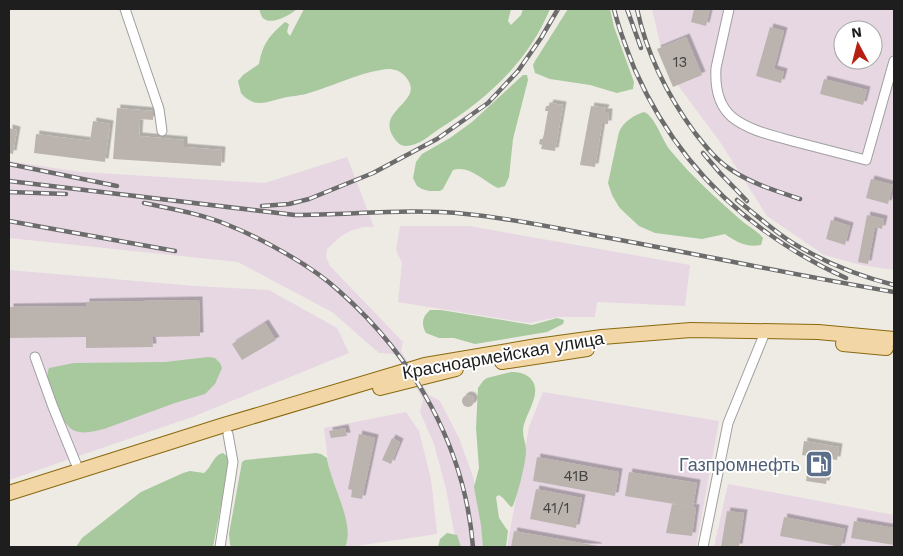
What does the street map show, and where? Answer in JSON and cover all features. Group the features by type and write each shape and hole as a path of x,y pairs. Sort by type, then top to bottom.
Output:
{"main road":[{"name":"Красноармейская улица","path":"9,493 224,425 425,365 538,346 602,337 691,330 765,334 894,349"},
{"name":"Красноармейская улица","path":"9,502 382,387 462,368 643,342 818,332 894,339"}],"street":[{"path":"125,9 159,109 162,131"},
{"path":"729,9 718,53 715,78 720,100 731,116 741,123 767,134 866,160 894,61"},
{"path":"703,547 728,423 765,334"},
{"path":"35,357 52,407 79,471"},
{"path":"220,547 233,462 228,434"}],"shaded area":[{"path":"652,9 894,9 894,270 861,265 824,255 767,216 720,142 677,84 661,47"},
{"path":"347,157 374,227 363,227 350,231 340,237 327,249 326,257 330,266 403,342 401,351 429,395 440,401 459,438 473,477 485,523 487,547 457,547 446,489 434,444 420,412 423,399 395,354 379,353 332,312 238,262 9,238 9,161 80,172 265,183"},
{"path":"400,226 469,226 690,265 685,306 597,302 595,317 558,317 529,323 398,302 402,263 396,250"},
{"path":"9,270 195,286 269,290 337,328 349,353 195,416 9,480"},
{"path":"543,392 719,421 696,547 507,547 529,427"},
{"path":"406,412 419,431 431,479 437,534 350,547 338,547 324,428"},
{"path":"728,484 894,515 894,547 714,547"}],"green space":[{"path":"259,9 297,9 285,17 270,21 262,17"},
{"path":"304,9 511,9 508,21 511,25 521,15 523,9 550,9 530,46 504,78 474,105 457,117 423,140 406,146 400,145 396,141 390,128 395,112 410,93 410,85 405,76 397,70 388,69 372,72 306,94 264,103 253,102 241,93 238,81 243,75 259,64 262,51 271,36 285,22 289,24 287,32 290,36"},
{"path":"568,9 610,9 614,27 634,82 633,89 617,93 590,85 550,79 535,73 533,65 535,61"},
{"path":"523,75 527,75 528,80 513,139 509,177 505,186 498,188 471,172 459,169 453,170 440,191 429,191 417,186 413,178 416,162 422,154 450,138 472,122"},
{"path":"644,112 652,118 670,150 704,187 763,238 761,245 751,246 742,244 725,234 702,239 655,233 639,226 619,207 608,183 619,132 629,119"},
{"path":"430,310 441,310 532,325 557,318 564,320 563,324 547,332 475,344 454,338 439,338 426,333 423,321 425,315"},
{"path":"208,357 215,358 222,368 215,384 205,394 93,432 77,431 68,426 58,410 48,382 47,374 49,368 74,363 165,362"},
{"path":"511,372 521,373 529,377 534,383 535,396 523,431 526,450 525,462 513,506 511,507 499,495 496,497 499,518 508,531 506,546 483,547 474,487 479,468 476,428 478,388 487,378"},
{"path":"223,453 228,457 229,464 213,547 76,547 82,538 141,492 183,473 190,471 204,473 217,456"},
{"path":"316,453 327,458 345,515 348,538 345,547 233,547 230,545 229,534 242,462 245,460"},
{"path":"447,533 457,535 461,547 438,547 440,539"}],"building":[{"path":"694,9 710,9 706,26 691,22"},
{"path":"770,27 784,31 774,69 784,72 781,83 756,76"},
{"path":"686,37 702,75 673,87 657,49"},
{"path":"824,79 867,90 863,105 820,94"},
{"path":"550,103 563,105 555,151 541,149 542,145 539,144 540,139 543,139 548,111 545,111 546,106 549,106"},
{"path":"591,106 606,108 604,112 609,112 608,124 602,124 595,167 580,165"},
{"path":"117,108 153,111 153,120 140,119 139,136 184,140 184,147 222,150 221,166 113,159"},
{"path":"93,121 110,124 105,162 34,153 36,134 90,141"},
{"path":"9,128 17,130 13,154 9,153"},
{"path":"871,179 893,185 888,204 866,198"},
{"path":"867,215 884,219 882,229 875,227 868,264 858,262"},
{"path":"831,220 850,226 845,245 826,239"},
{"path":"199,300 200,336 152,337 153,347 86,348 86,337 10,338 10,307 86,306 86,302"},
{"path":"265,323 276,340 242,360 232,344"},
{"path":"468,395 474,401 468,407 462,401"},
{"path":"345,428 347,436 331,438 329,431"},
{"path":"359,434 375,438 362,499 351,497 352,490 348,489"},
{"path":"392,438 400,442 391,464 382,460"},
{"name":"Газпромнефть","path":"804,441 839,447 837,460 825,458 823,470 828,471 826,484 806,481 808,467 812,468 814,457 802,455"},
{"path":"537,457 619,472 615,496 533,481"},
{"path":"629,472 697,483 693,507 625,496"},
{"path":"536,489 582,498 576,528 530,519"},
{"path":"672,504 696,508 692,536 666,533"},
{"path":"727,511 744,513 739,547 721,547"},
{"path":"784,517 845,529 841,547 780,536"},
{"path":"854,521 894,528 894,545 851,538"},
{"path":"514,531 598,546 598,547 511,547"}],"railway":[{"path":"262,206 289,204 309,199 373,173 437,139 488,103 518,71 558,9"},
{"path":"614,9 635,70 652,105 672,137 695,167 720,194 778,241 846,278"},
{"path":"627,9 641,48"},
{"path":"637,9 646,42 659,74 685,119 708,149 722,163 741,176 765,187 800,199"},
{"path":"703,153 747,201"},
{"path":"9,164 117,186"},
{"path":"9,181 295,215 445,212 514,220 894,292"},
{"path":"9,192 66,194"},
{"path":"737,200 787,239 816,256 848,270 894,285"},
{"path":"144,203 208,218 256,238 315,272 339,291 366,317 412,375 431,406 447,439 459,474 468,510 473,547"},
{"path":"9,221 175,251"}],"place":[{"name":"Газпромнефть","path":"819,464"}]}
